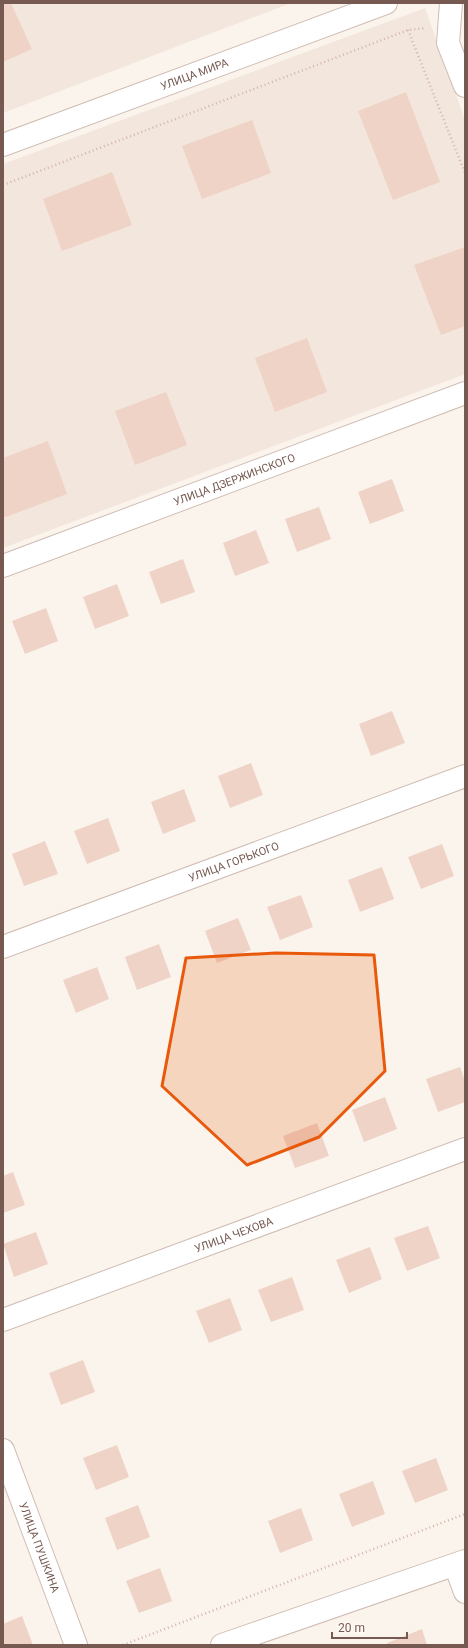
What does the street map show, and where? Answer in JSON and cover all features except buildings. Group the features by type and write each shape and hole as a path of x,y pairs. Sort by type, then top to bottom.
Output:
{"street":[{"name":"УЛИЦА МИРА","path":"3,145 386,3"},
{"path":"451,3 448,43 465,86"},
{"name":"УЛИЦА ДЗЕРЖИНСКОГО","path":"3,566 465,393"},
{"name":"УЛИЦА ГОРЬКОГО","path":"3,947 465,776"},
{"name":"УЛИЦА ЧЕХОВА","path":"3,1320 465,1149"},
{"name":"УЛИЦА ПУШКИНА","path":"3,1450 76,1645"},
{"path":"222,1645 460,1563 465,1592"}],"path":[{"path":"3,185 408,30 450,24"},
{"path":"408,30 465,173"},
{"path":"123,1645 465,1514"}],"highlighted area":[{"path":"276,953 374,955 385,1071 319,1137 247,1165 162,1086 186,958"}],"shaded area":[{"path":"3,3 291,3 3,113"},
{"path":"425,8 465,120 465,374 3,548 3,164"}]}
